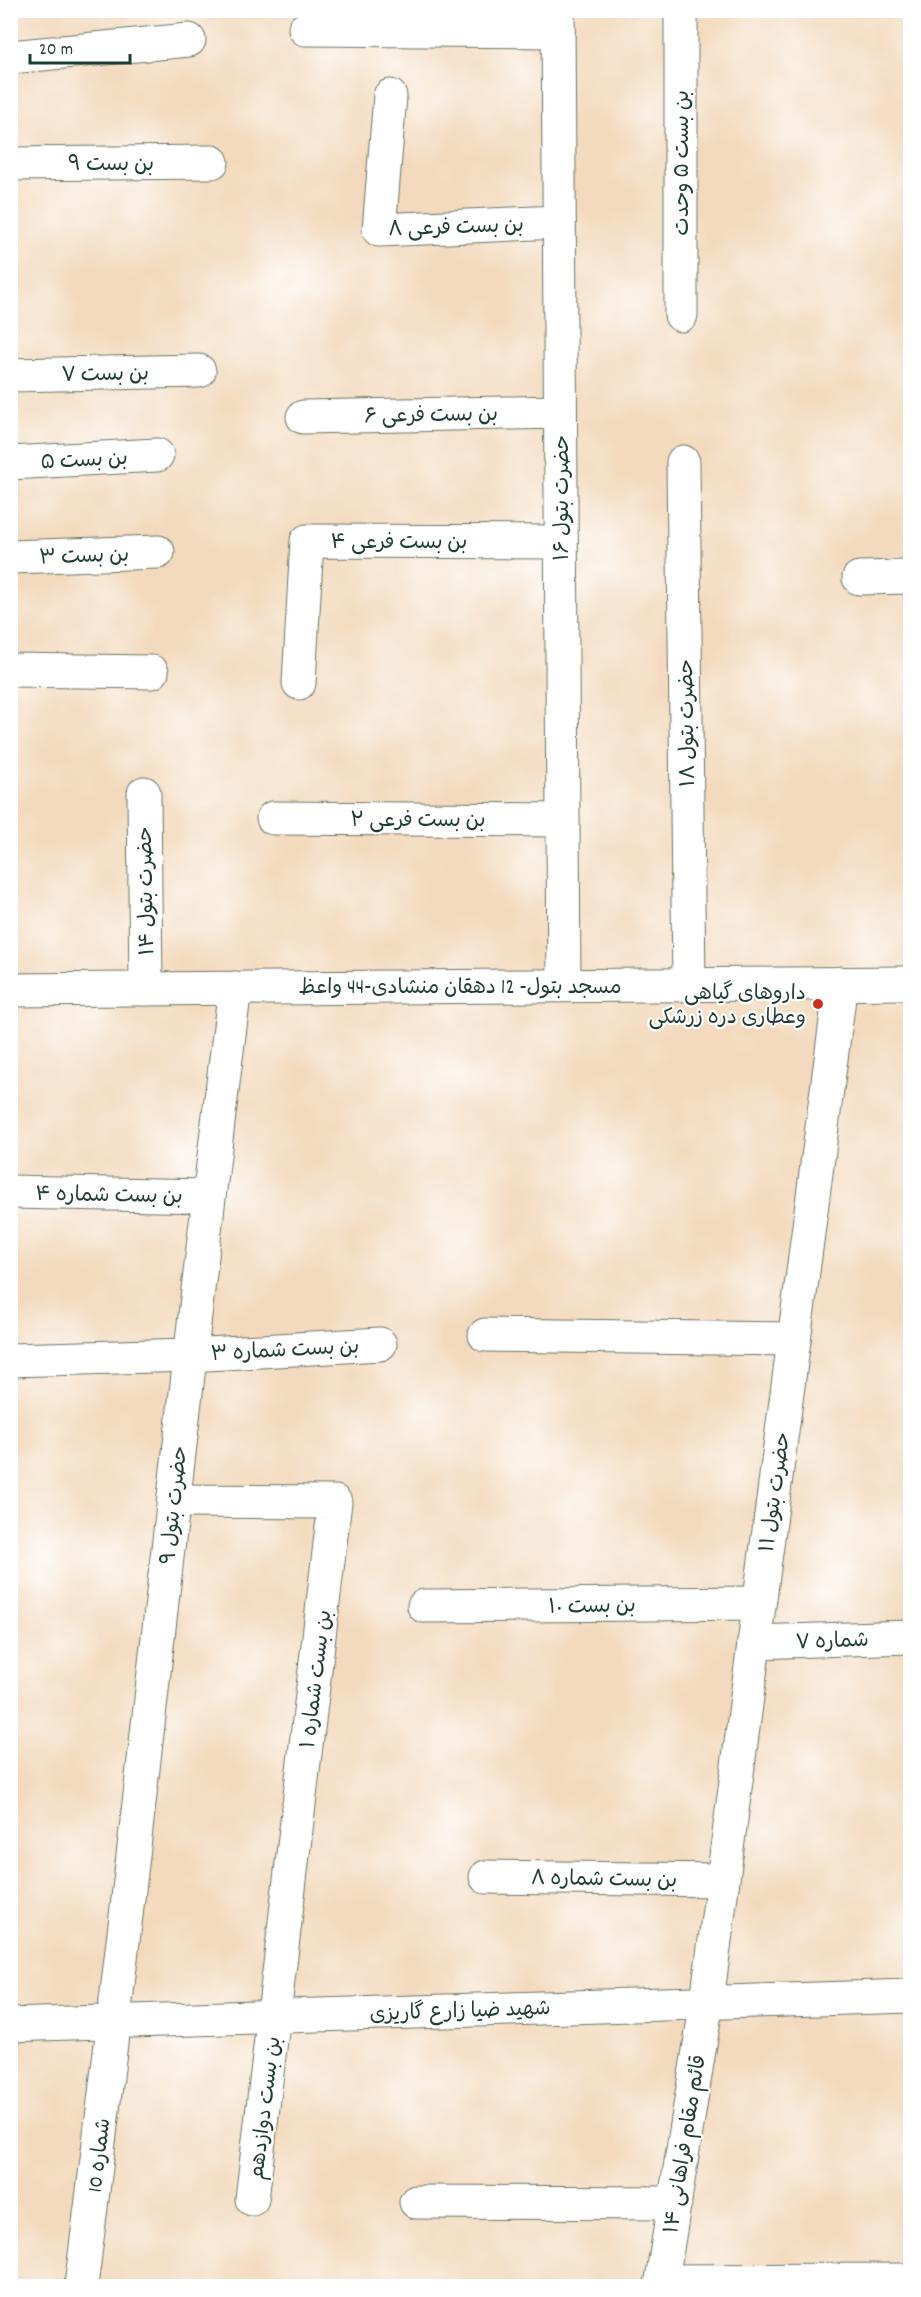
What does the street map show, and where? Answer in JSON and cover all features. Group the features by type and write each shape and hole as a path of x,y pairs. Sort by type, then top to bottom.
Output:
{"street":[{"name":"بن بست ۵ وحدت","path":"681,10 681,315"},
{"path":"305,29 558,21"},
{"name":"حضرت بتول ۱۶","path":"558,21 564,985"},
{"path":"10,57 189,40"},
{"name":"بن بست فرعی ۸","path":"390,96 379,230 559,222"},
{"name":"بن بست ۹","path":"10,164 212,162"},
{"name":"بن بست ۷","path":"10,375 199,371"},
{"name":"بن بست فرعی ۶","path":"303,417 560,412"},
{"name":"بن بست ۵","path":"10,463 157,455"},
{"name":"حضرت بتول ۱۸","path":"683,462 689,984"},
{"name":"بن بست فرعی ۴","path":"299,684 308,541 561,542"},
{"name":"بن بست ۳","path":"10,557 158,552"},
{"path":"859,578 910,577"},
{"path":"10,670 152,672"},
{"name":"حضرت بتول ۱۴","path":"144,793 146,989"},
{"name":"بن بست فرعی ۲","path":"273,818 563,820"},
{"name":"حضرت بتول ۱۱","path":"706,2001 841,983"},
{"name":"مسجد بتول- 12 دهقان منشادی-44 واعظ","path":"10,990 910,983"},
{"name":"حضرت بتول ۹","path":"115,2023 208,1196 235,988"},
{"name":"بن بست شماره ۴","path":"10,1192 208,1196"},
{"path":"485,1335 794,1339"},
{"name":"بن بست شماره ۳","path":"10,1360 380,1344"},
{"name":"بن بست شماره ۱","path":"174,1501 335,1502 276,2016"},
{"name":"بن بست ۱۰","path":"424,1606 759,1603"},
{"name":"شماره ۷","path":"754,1642 910,1637"},
{"name":"بن بست شماره ۸","path":"486,1877 722,1880"},
{"name":"شهید ضیا زارع گاریزی","path":"10,2025 910,1996"},
{"name":"۱۴ قائم مقام فراهانی","path":"662,2284 706,2001"},
{"name":"بن بست دوازدهم","path":"252,2199 276,2016"},
{"name":"شماره 10","path":"81,2286 115,2023"},
{"path":"416,2202 675,2203"},
{"path":"662,2284 910,2280"}],"place":[{"name":"داروهای گیاهی وعطاری دره زرشکی","path":"818,1004"}]}
